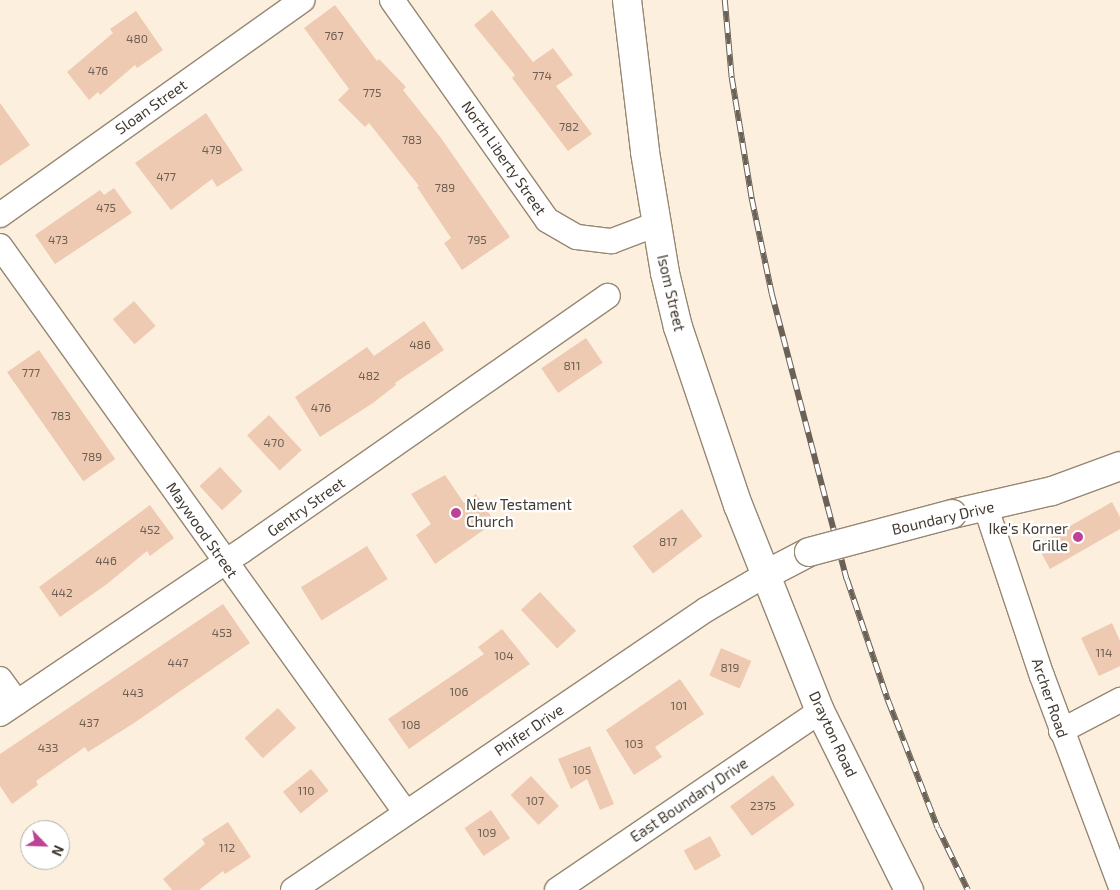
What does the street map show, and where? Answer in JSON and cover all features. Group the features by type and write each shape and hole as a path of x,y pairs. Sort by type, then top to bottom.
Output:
{"main road":[{"name":"Isom Street","path":"627,0 644,152 678,327 738,505 768,574"},
{"name":"Boundary Drive","path":"768,574 809,552 952,514 986,508 1052,491 1120,466"},
{"name":"Drayton Road","path":"768,574 820,711 909,890"}],"street":[{"name":"Sloan Street","path":"0,215 302,0"},
{"name":"North Liberty Street","path":"392,0 547,220 577,237 612,241 657,224"},
{"name":"Maywood Street","path":"0,246 225,563 406,813"},
{"name":"Gentry Street","path":"8,708 225,563 608,296"},
{"name":"Archer Road","path":"986,508 1061,731 1120,885"},
{"name":"Phifer Drive","path":"294,890 707,609 768,574"},
{"path":"0,680 8,708"},
{"path":"1061,731 1120,700"},
{"name":"East Boundary Drive","path":"557,890 820,711"}],"building":[{"path":"335,5 377,61 379,59 406,87 403,90 441,138 510,237 462,270 444,243 451,238 417,187 419,186 369,123 365,127 338,100 349,89 304,28"},
{"path":"492,10 533,62 553,48 573,75 556,86 592,134 568,151 512,78 515,75 474,25"},
{"path":"136,11 163,50 137,68 135,65 100,95 98,92 89,100 67,72 113,33 110,29"},
{"path":"0,103 30,145 0,166"},
{"path":"206,113 243,170 217,187 212,179 171,210 135,163"},
{"path":"114,188 132,213 55,264 35,235 100,190 104,195"},
{"path":"134,301 156,326 135,344 113,319"},
{"path":"424,321 444,350 395,383 396,385 373,403 320,437 295,397 367,347 374,356"},
{"path":"586,338 603,363 558,393 541,368"},
{"path":"39,350 115,459 83,481 7,372"},
{"path":"269,415 302,450 280,471 247,435"},
{"path":"220,467 243,491 222,510 200,486"},
{"name":"New Testament Church","path":"445,475 464,503 476,494 495,522 435,564 416,535 431,524 411,494"},
{"name":"Ike's Korner Grille","path":"1112,502 1120,517 1120,529 1050,569 1037,545"},
{"path":"150,505 174,538 150,556 147,551 107,584 60,617 39,587"},
{"path":"682,509 702,536 653,573 632,546"},
{"path":"367,546 388,579 322,620 301,587"},
{"path":"540,592 576,631 557,648 521,610"},
{"path":"223,604 250,643 134,723 88,752 85,747 36,781 38,785 12,804 0,786 0,754"},
{"path":"1112,623 1120,641 1120,666 1099,676 1081,638"},
{"path":"502,629 530,664 409,749 388,719 484,654 478,647"},
{"path":"721,648 751,661 740,689 709,676"},
{"path":"680,679 704,714 655,747 662,757 634,775 606,730"},
{"path":"278,708 296,728 263,758 245,738"},
{"path":"590,746 614,804 600,810 587,779 571,789 558,759"},
{"path":"311,769 329,791 301,813 283,792"},
{"path":"773,775 795,805 752,836 730,806"},
{"path":"531,776 559,806 538,825 511,795"},
{"path":"491,810 510,838 483,856 464,828"},
{"path":"228,822 251,857 225,874 223,871 199,890 172,890 163,879 205,844 202,839"},
{"path":"710,836 721,856 695,871 684,851"}],"railway":[{"path":"725,0 732,78 752,199 772,294 847,579 888,700 938,828 968,890"}],"place":[{"name":"New Testament Church","path":"456,513"},
{"name":"Ike's Korner Grille","path":"1078,537"}]}
